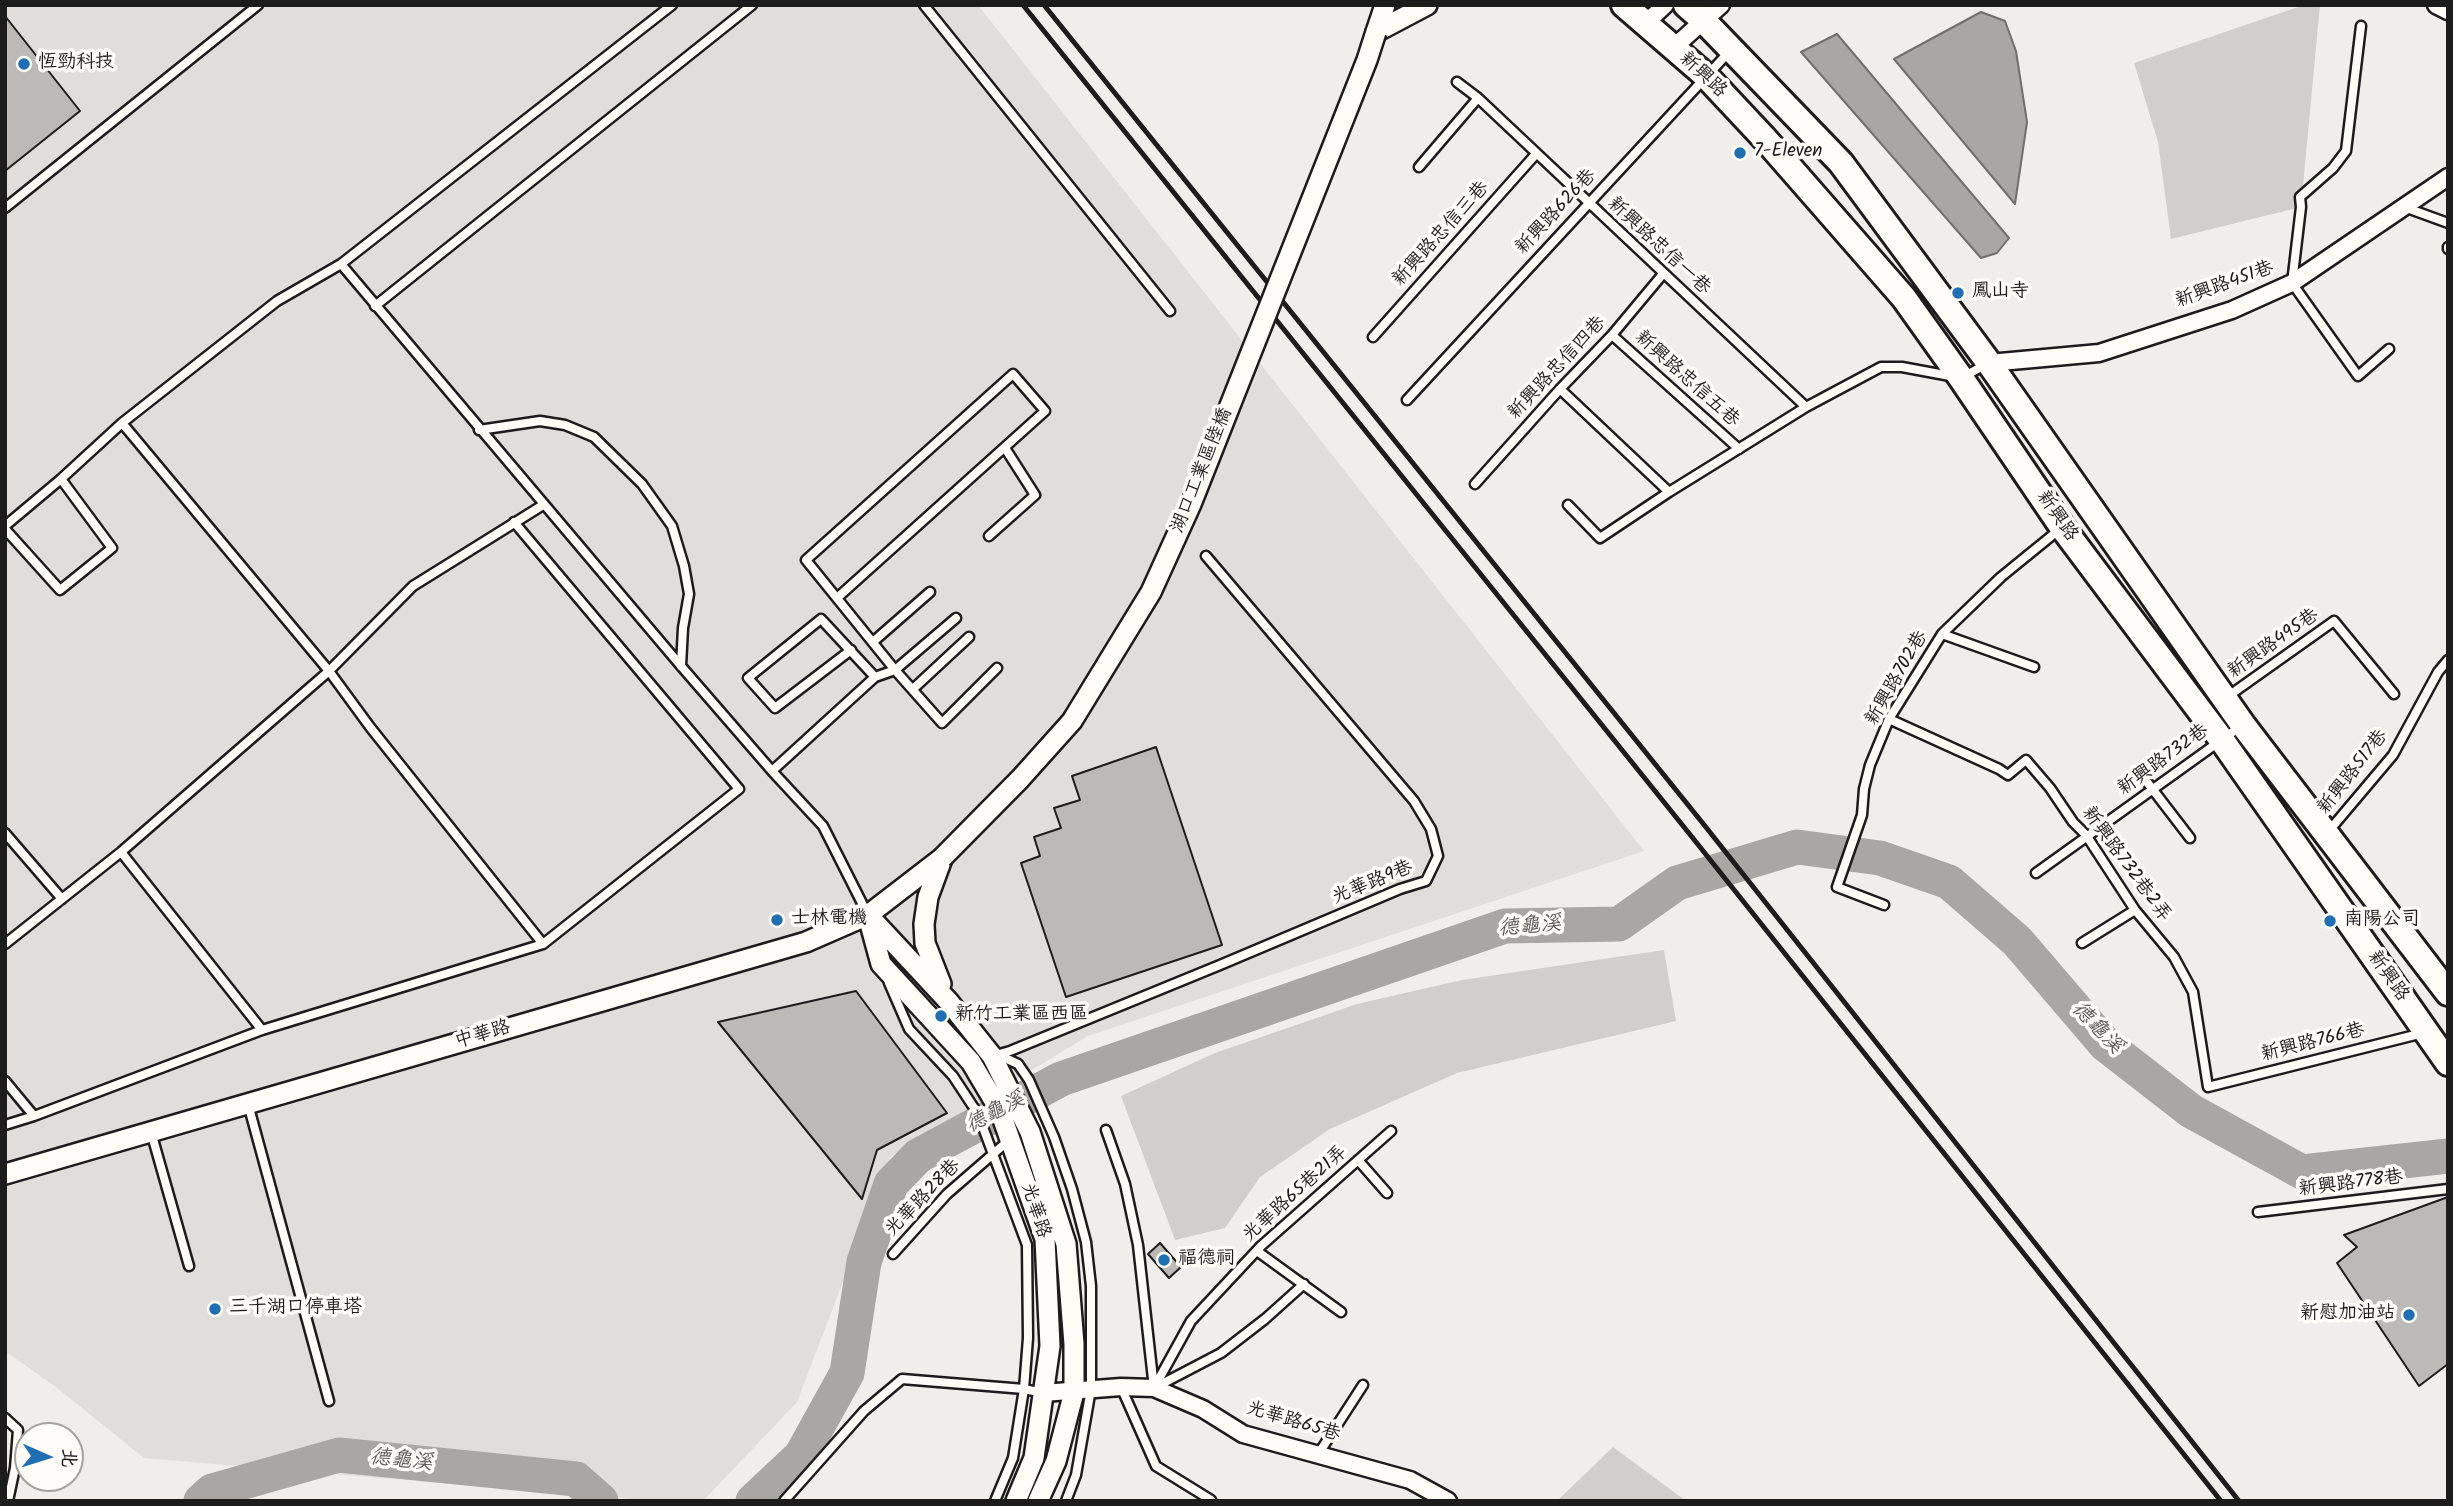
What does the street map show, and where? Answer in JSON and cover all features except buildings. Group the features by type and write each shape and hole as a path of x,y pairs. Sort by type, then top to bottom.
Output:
{"main road":[{"name":"新興路","path":"1624,5 1706,75 1904,298 2062,527 2221,738 2430,1033 2448,1063"},
{"name":"新興路","path":"1703,10 1731,50 1841,163 1989,363 2243,725 2448,993"}],"street":[{"path":"1376,32 1378,5"},
{"path":"1376,32 1385,5"},
{"path":"1376,32 1401,5"},
{"path":"1376,32 1427,5"},
{"path":"1645,24 1665,5"},
{"path":"2435,5 2448,10"},
{"path":"1673,48 1703,10"},
{"name":"湖口工業區陸橋","path":"942,858 1020,779 1072,721 1151,592 1196,491 1376,32"},
{"name":"新興路451巷","path":"1989,363 2099,353 2232,310 2292,283 2448,177"},
{"path":"942,858 928,897 924,924 925,943 930,961 950,1002"},
{"name":"中華路","path":"5,1174 806,942 868,915 942,858"},
{"name":"光華路","path":"868,915 881,964 1027,1126 1066,1244 1074,1344 1083,1391 1038,1501"},
{"name":"光華路","path":"868,915 950,1002 992,1056 1008,1135 1045,1239 1050,1346 1034,1391 1034,1458 1016,1501"},
{"name":"光華路65巷","path":"1034,1391 1154,1388 1203,1409 1243,1434 1410,1480 1448,1501"}],"lane":[{"path":"5,208 258,5"},
{"path":"61,480 112,548 60,590 5,528 122,423 277,301 341,264 672,5"},
{"path":"375,306 752,5"},
{"path":"924,5 1170,311"},
{"path":"2361,26 2346,151 2333,168 2300,197 2292,283 2358,376 2389,349"},
{"name":"新興路626巷","path":"1406,400 1731,50"},
{"name":"新興路忠信一巷","path":"1457,82 1478,98 1806,407"},
{"path":"1419,167 1478,98"},
{"name":"新興路忠信三巷","path":"1373,337 1536,154"},
{"path":"2403,207 2448,223"},
{"path":"341,264 681,666 823,826 868,915"},
{"name":"新興路忠信四巷","path":"1475,484 1612,335 1664,274"},
{"name":"新興路忠信五巷","path":"1612,335 1739,449"},
{"path":"1568,505 1600,538 1668,492 1806,407 1881,367 1902,367 1961,378 1989,363"},
{"path":"837,598 1045,411 1013,374 806,560 895,670 942,723 997,668"},
{"path":"1560,389 1668,492"},
{"path":"479,430 540,421 565,425 594,437 642,484 672,526 684,566 689,594 683,628 681,666"},
{"path":"122,423 329,671 370,727 543,944"},
{"path":"989,536 1035,495 1006,448"},
{"path":"5,944 121,852 329,671 413,586 543,505"},
{"path":"5,1125 262,1030 543,944 739,789 514,522"},
{"name":"新興路702巷","path":"1884,905 1837,887 1861,814 1870,765 1889,719 1942,634 2001,577 2062,527"},
{"name":"光華路9巷","path":"992,1056 1121,1006 1400,889 1426,881 1438,856 1431,829 1414,801 1206,556"},
{"path":"874,641 930,592"},
{"path":"772,771 875,677 895,670 956,618"},
{"path":"851,650 775,708 748,677 821,619 851,650 875,677"},
{"name":"新興路495巷","path":"2225,699 2334,621 2394,694"},
{"path":"1942,634 2034,667"},
{"path":"913,689 969,637"},
{"name":"新興路517巷","path":"2328,833 2393,755 2438,671 2448,660"},
{"name":"新興路732巷2弄","path":"1889,719 2008,775 2026,760 2086,835 2135,910 2174,957 2193,992 2208,1087"},
{"name":"新興路732巷","path":"2036,873 2150,785 2243,725"},
{"path":"2150,785 2190,838"},
{"path":"5,833 62,899"},
{"path":"121,852 262,1030"},
{"path":"2082,943 2135,910"},
{"name":"光華路","path":"881,964 909,1029 953,1076 978,1114 1027,1245 1028,1338 1034,1391 1013,1458 995,1501"},
{"name":"新興路766巷","path":"2208,1087 2430,1033"},
{"name":"光華路","path":"992,1056 1018,1064 1029,1080 1072,1189 1086,1242 1091,1286 1083,1391 1076,1475 1066,1501"},
{"path":"5,1081 34,1116"},
{"path":"248,1104 329,1401"},
{"path":"1106,1130 1125,1184 1138,1245 1154,1388 1221,1353 1304,1284"},
{"name":"光華路65巷21弄","path":"1154,1388 1191,1321 1257,1251 1391,1131"},
{"path":"151,1132 189,1266"},
{"name":"光華路28巷","path":"893,1254 947,1194 1008,1135"},
{"path":"1358,1160 1387,1193"},
{"name":"新興路778巷","path":"2258,1212 2448,1189"},
{"path":"1257,1251 1341,1312"},
{"path":"784,1501 864,1411 902,1379 1034,1391"},
{"path":"1319,1453 1363,1385"},
{"path":"1121,1387 1156,1465 1211,1500"},
{"path":"5,1418 18,1430 15,1468 8,1501"}],"shaded area":[{"path":"5,5 978,5 1644,851 1088,1036 891,1156 797,1402 703,1501 653,1501 144,1458 56,1387 5,1351"},
{"path":"2304,5 2320,5 2301,207 2171,239 2158,142 2134,63"},
{"path":"1981,12 2005,21 2016,51 2027,122 2015,204 1894,59"},
{"path":"1837,34 2009,238 1997,253 1981,258 1801,52"},
{"path":"1664,950 1676,1021 1457,1073 1330,1129 1260,1177 1225,1228 1175,1240 1121,1096 1215,1053 1357,1004 1462,980"},
{"path":"1613,1447 1686,1501 1557,1501"}],"waterway":[{"name":"德龜溪","path":"753,1501 801,1456 847,1373 864,1262 891,1184 918,1156 1061,1079 1505,926 1619,924 1677,883 1797,847 1880,858 1949,882 2017,941 2106,1045 2191,1111 2302,1172 2448,1156"},
{"name":"德龜溪","path":"201,1501 212,1491 339,1455 576,1479 601,1501"}],"railway":[{"path":"1023,5 1692,837 2221,1501"},
{"path":"1044,5 1705,826 2239,1501"}],"place":[{"name":"恆勁科技","path":"24,64"},
{"name":"7-Eleven","path":"1740,153"},
{"name":"鳳山寺","path":"1958,293"},
{"name":"士林電機","path":"777,920"},
{"name":"南陽公司","path":"2330,921"},
{"name":"新竹工業區西區","path":"941,1016"},
{"name":"福德祠","path":"1164,1260"},
{"name":"三千湖口停車塔","path":"215,1309"},
{"name":"新慰加油站","path":"2409,1315"}]}
